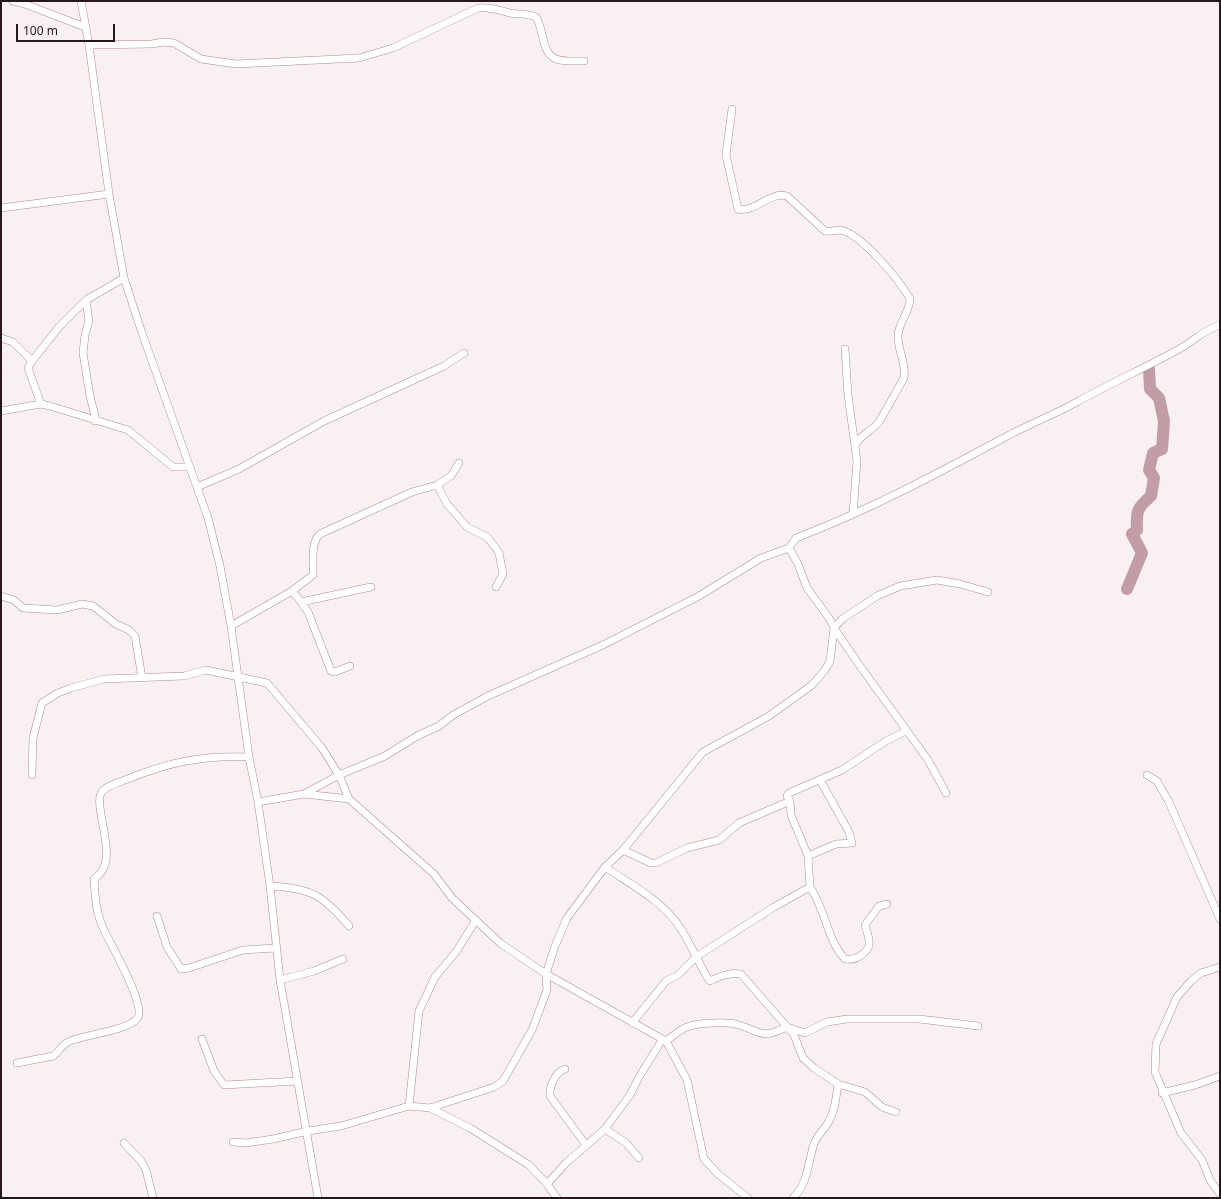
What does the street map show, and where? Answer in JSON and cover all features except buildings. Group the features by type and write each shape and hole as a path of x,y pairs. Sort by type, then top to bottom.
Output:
{"street":[{"path":"12,1 25,4 85,27"},
{"path":"81,1 89,45 109,194 124,278 208,518 220,566 231,626 249,757 258,802 270,886 280,980 297,1081 308,1131 318,1198"},
{"path":"89,45 152,44 163,42 174,43 201,59 236,64 359,58 393,48 478,8 490,7 512,13 525,13 536,17 542,30 546,50 550,56 556,60 584,61"},
{"path":"732,109 726,155 738,209 749,208 777,195 787,196 825,231 841,230 868,248 910,299 899,326 898,336 905,371 904,378 879,422 874,428 858,438 855,446"},
{"path":"1,208 109,194"},
{"path":"41,404 28,368 32,361 59,327 86,300 124,278"},
{"path":"86,300 89,321 85,335 83,353 87,381 96,416 95,421"},
{"path":"304,794 339,775 385,756 417,736 439,726 453,715 488,696 605,644 699,596 761,558 789,548 796,538 854,514 945,471 1020,430 1052,416 1188,344 1208,329 1220,325"},
{"path":"1,338 13,342 32,361"},
{"path":"845,349 848,395 857,460 854,514"},
{"path":"197,487 240,469 324,421 444,366 464,353"},
{"path":"1,411 41,404 128,430 173,467 189,467"},
{"path":"231,626 292,591 313,576 314,545 316,538 320,534 412,492 437,485 451,476 459,463"},
{"path":"437,485 447,504 467,527 487,537 499,553 503,574 496,587"},
{"path":"789,548 798,564 807,588 900,720 906,731 928,760 946,793"},
{"path":"430,1108 488,1090 503,1081 532,1030 547,990 546,974 555,946 567,918 605,867 623,850 703,752 769,716 812,686 825,670 830,661 834,628 842,619 877,596 900,586 937,580 960,584 988,592"},
{"path":"301,602 371,587"},
{"path":"292,591 308,612 331,672 335,672 350,666"},
{"path":"1,596 14,600 23,608 57,610 82,604 93,606 116,624 129,630 135,636 142,678"},
{"path":"32,775 33,738 39,709 45,701 71,688 104,679 184,676 206,670 267,683 322,748 339,775 350,799 434,874 452,898 506,948 546,974 664,1040 687,1080 704,1159 718,1174 748,1198"},
{"path":"887,904 879,906 865,925 870,947 868,951 857,958 845,959 829,935 818,899 810,888 808,856 791,815 790,801 787,796 789,793 842,770 886,741 906,731"},
{"path":"17,1063 52,1056 56,1054 60,1046 69,1041 109,1031 132,1023 138,1017 140,1011 137,999 104,930 95,900 94,879 102,873 107,859 99,805 101,794 106,788 159,767 206,757 249,757"},
{"path":"1147,775 1157,781 1169,802 1220,920"},
{"path":"808,856 836,844 852,843 849,832 820,780"},
{"path":"258,802 304,794 350,799"},
{"path":"623,850 650,863 656,863 687,848 719,840 739,823 790,801"},
{"path":"605,867 653,898 680,928 710,981 720,976 735,973 741,974 794,1035 803,1058 814,1068 838,1084 853,1087 865,1092 882,1107 896,1112"},
{"path":"270,886 295,887 312,893 329,903 349,926"},
{"path":"632,1023 666,981 678,975 696,957 774,907 810,888"},
{"path":"157,916 167,947 181,969 189,968 243,950 276,948"},
{"path":"409,1106 420,1011 435,977 456,952 476,920"},
{"path":"280,980 314,971 343,959"},
{"path":"1220,967 1208,969 1191,981 1177,997 1156,1044 1155,1056 1155,1072 1162,1093 1181,1133 1202,1160 1210,1180 1220,1194"},
{"path":"548,1184 566,1163 604,1129 630,1095 639,1077 664,1040 686,1028 696,1025 737,1024 762,1035 771,1034 787,1027 805,1033 827,1022 847,1019 919,1019 978,1026"},
{"path":"202,1039 211,1065 224,1085 297,1081"},
{"path":"565,1069 561,1070 552,1083 550,1096 586,1145"},
{"path":"1162,1093 1195,1085 1220,1076"},
{"path":"793,1198 799,1192 814,1143 828,1124 834,1109 838,1084"},
{"path":"233,1142 246,1143 273,1140 308,1131 341,1126 409,1106 430,1108 470,1128 529,1165 548,1184 557,1198"},
{"path":"604,1129 626,1143 639,1158"},
{"path":"124,1143 141,1161 146,1170 153,1198"}],"waterway":[{"path":"1127,589 1142,553 1132,534 1137,530 1138,510 1151,496 1154,478 1149,470 1153,453 1162,449 1164,421 1159,398 1150,389 1149,369"}]}
